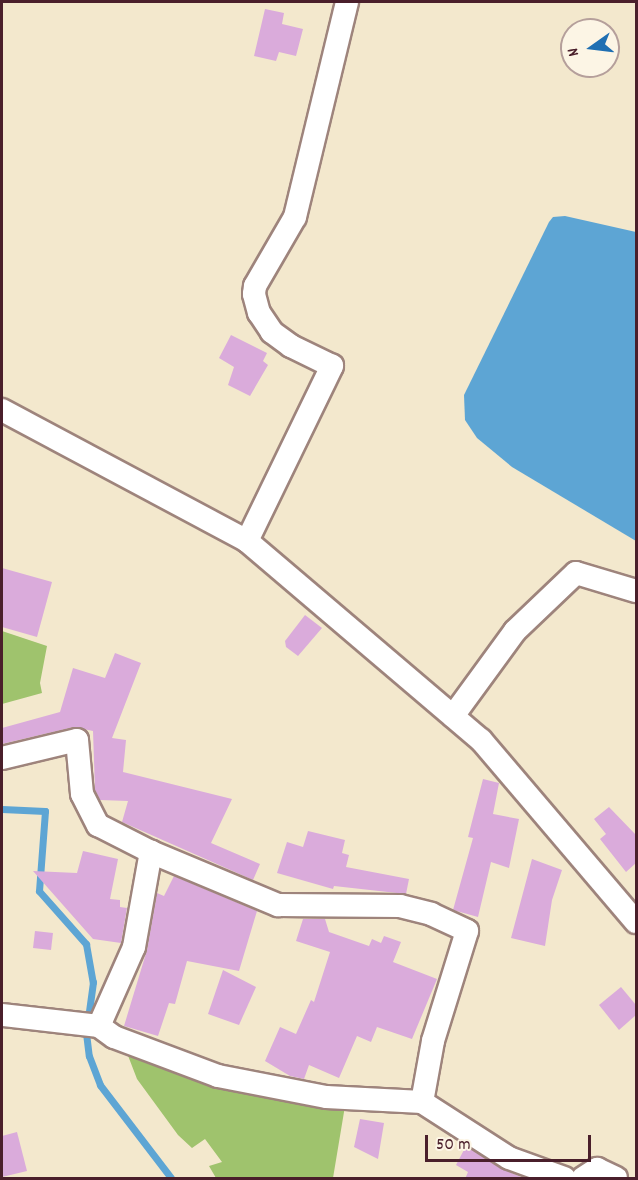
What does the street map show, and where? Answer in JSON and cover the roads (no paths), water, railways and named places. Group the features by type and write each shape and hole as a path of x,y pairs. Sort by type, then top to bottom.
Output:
{"street":[{"path":"247,541 332,366 291,346 272,332 259,313 254,294 255,286 295,217 346,2"},
{"path":"2,411 247,541 453,716 522,785 636,922"},
{"path":"453,716 515,631 576,573 636,591"},
{"path":"2,758 77,740 82,794 98,825 151,852 278,905 400,906 431,914 467,931 433,1041 422,1102"},
{"path":"99,1026 134,947 151,852"},
{"path":"2,1015 99,1026 114,1037 218,1076 326,1097 422,1102 509,1158 564,1179"},
{"path":"584,1179 597,1168 616,1179"}],"water":[{"path":"565,216 636,232 636,541 512,467 477,438 465,420 464,395 549,222 553,217"}],"waterway":[{"path":"2,809 45,811 39,891 86,944 93,982 86,1033 89,1056 100,1085 171,1178"}]}
